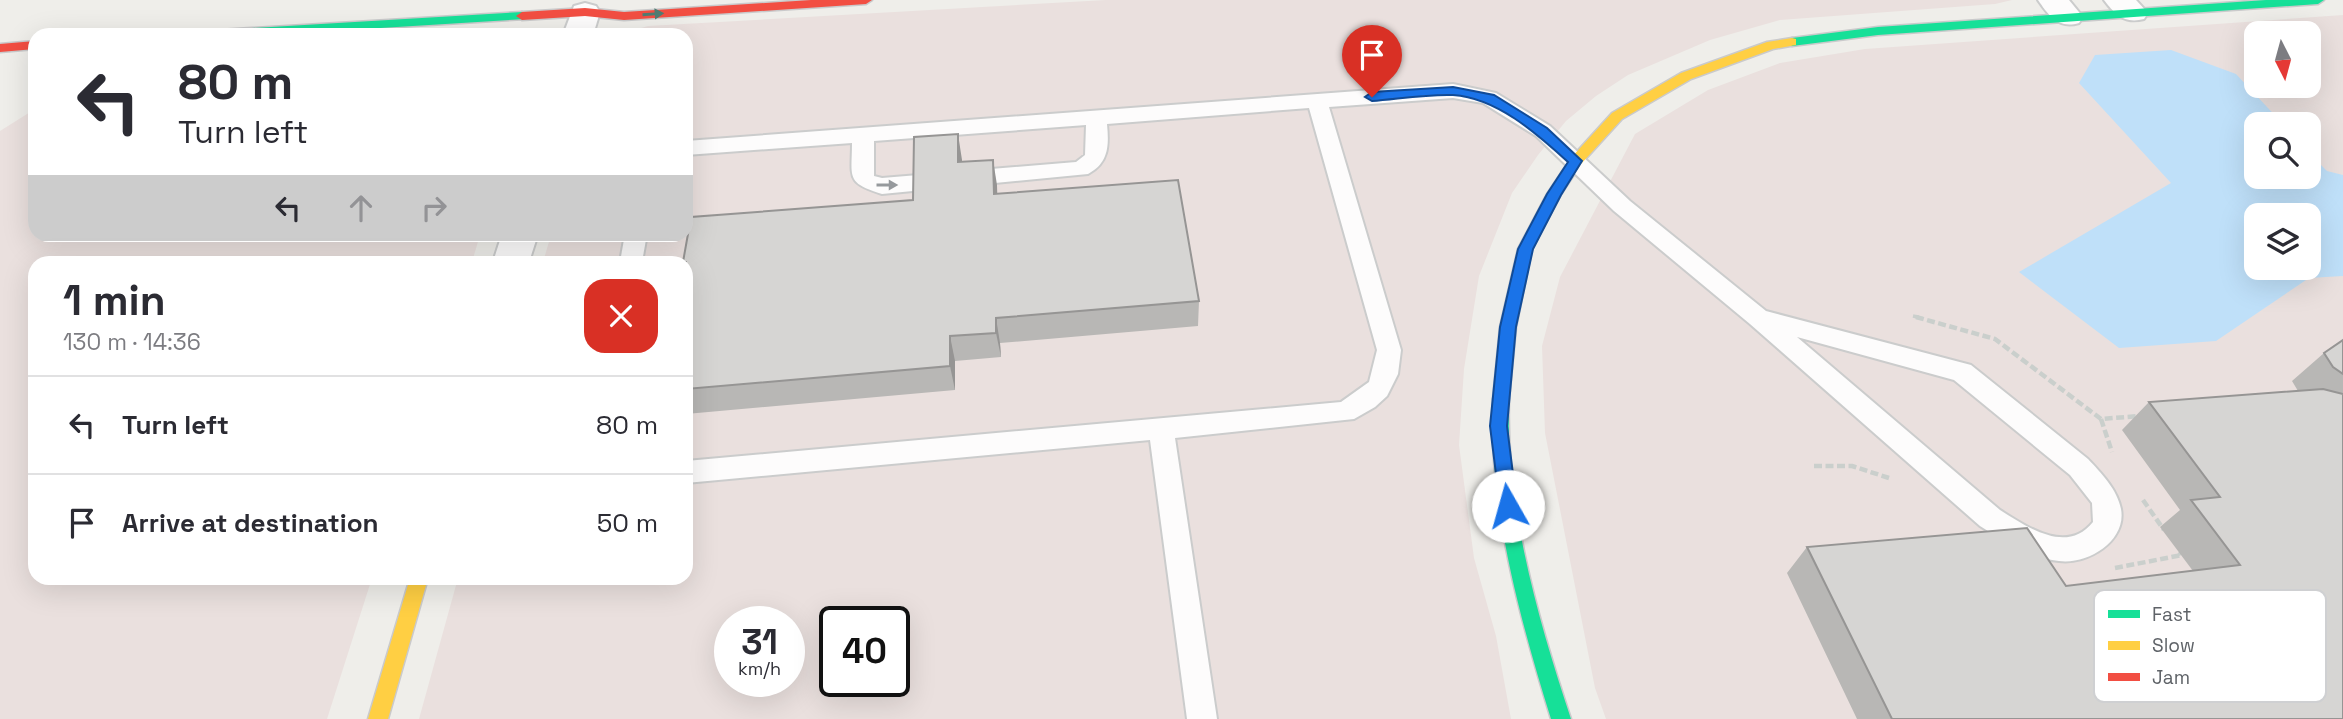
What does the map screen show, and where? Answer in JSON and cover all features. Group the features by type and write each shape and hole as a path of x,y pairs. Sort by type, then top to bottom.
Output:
{"street":[{"path":"581,23 613,0"},
{"path":"424,28 581,23 624,16 866,0"},
{"path":"1561,719 1542,662 1512,532 1499,426 1508,327 1525,249 1554,194 1576,161 1617,116 1652,94 1717,63 1771,45 2060,9 2318,0"},
{"path":"0,48 28,46"},
{"path":"377,719 417,585"}],"lane":[{"path":"693,147 1096,119 1317,100 1453,91 1475,94 1489,98 1543,131 1622,206 1758,318 1990,518 2017,535 2046,547 2071,550 2091,544 2104,530 2108,508 2093,483 2079,467 1962,372 1758,318"},
{"path":"693,471 1345,412 1375,397 1386,377 1388,350 1317,100"},
{"path":"863,135 863,177 866,181 882,186 1080,169 1088,166 1099,151 1096,119"},
{"path":"1161,429 1202,719"}],"path":[{"path":"1913,316 1995,339 2101,419 2142,416"}],"shaded area":[{"path":"1106,0 2012,0 1995,4 1780,20 1710,40 1628,75 1596,96 1566,121 1538,155 1512,193 1479,276 1464,369 1459,445 1474,558 1496,636 1511,719 419,719 456,585 693,585 693,256 545,256 549,242 693,242 693,28 641,28"},
{"path":"2343,15 2343,719 1606,719 1595,688 1545,433 1542,346 1560,277 1635,134 1708,90 1780,63 1865,49 2244,22 2244,98 2321,98 2321,21 2259,21"},
{"path":"28,113 28,242 478,242 474,256 28,256 28,585 370,585 327,719 0,719 0,131"}],"water":[{"path":"2171,50 2236,74 2244,83 2244,98 2259,98 2272,112 2244,112 2244,189 2321,189 2321,165 2327,171 2343,175 2343,276 2321,277 2321,203 2244,203 2244,280 2306,280 2216,341 2119,348 2019,272 2171,183 2079,83 2095,55"}],"building":[{"path":"958,134 958,162 993,160 994,194 1178,180 1199,301 996,318 996,333 950,336 950,366 693,388 693,256 684,256 687,242 693,242 693,217 913,200 914,137"},
{"path":"2343,340 2343,374 2333,367 2324,353"},
{"path":"2323,389 2343,394 2343,719 1892,719 1807,547 2027,528 2066,586 2240,565 2191,500 2220,497 2149,402"}],"traffic: fast":[{"path":"1792,42 1878,31 2318,0"},
{"path":"321,28 522,16"},
{"path":"1501,399 1506,484 1515,544 1535,632 1561,719"}],"traffic: slow":[{"path":"1501,399 1508,327 1525,249 1554,194 1576,161 1617,116 1686,76 1771,45 1792,42"},
{"path":"378,719 417,585"}],"traffic: jam":[{"path":"522,16 585,12 624,16 866,0"},
{"path":"0,48 28,46"}],"route":[{"path":"1372,97 1453,91 1489,98 1543,131 1576,161 1554,194 1525,249 1508,327 1499,426 1508,506"}]}
